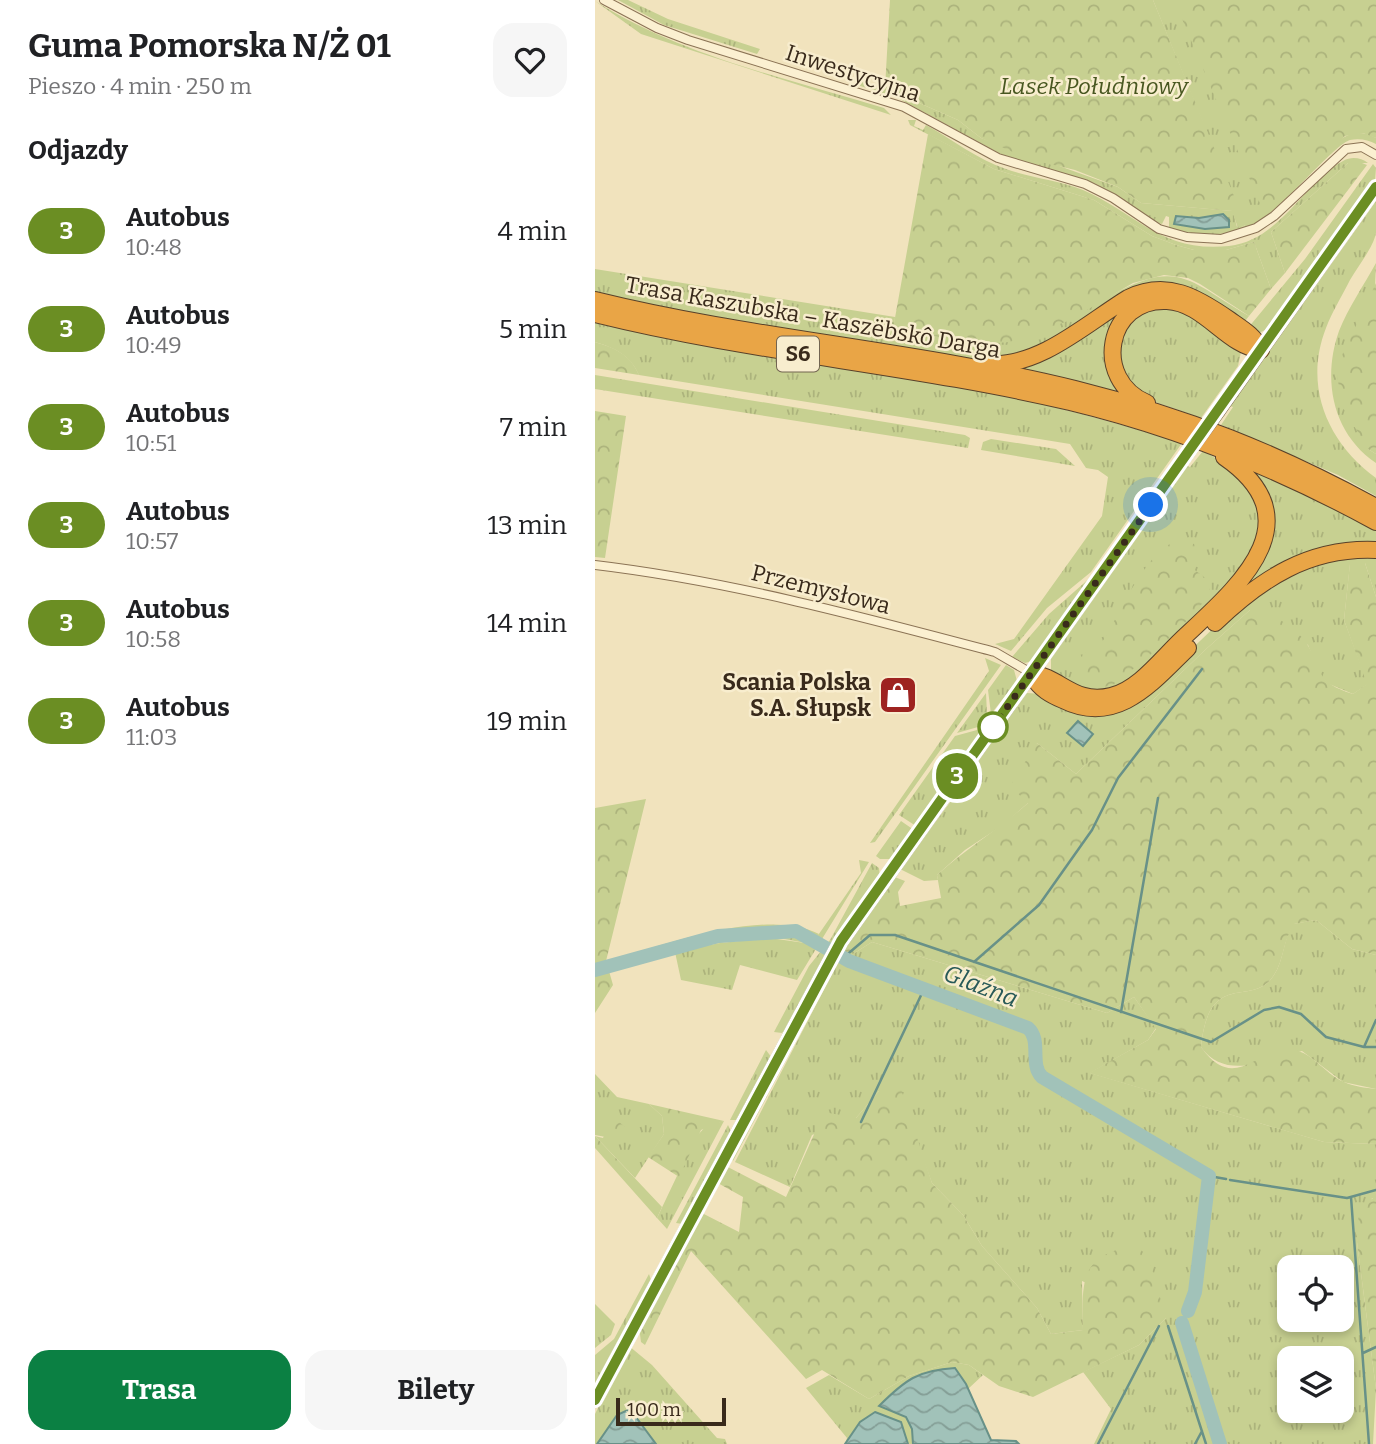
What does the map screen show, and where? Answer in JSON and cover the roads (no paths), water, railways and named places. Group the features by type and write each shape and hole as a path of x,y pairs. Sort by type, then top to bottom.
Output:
{"highway":[{"path":"919,360 999,365 1019,362 1035,356 1141,292 1168,289 1207,304 1256,339 1261,350 1249,349 1204,315 1179,302 1149,302 1129,312 1114,334 1111,351 1121,383 1142,400 1192,423"},
{"name":"Trasa Kaszubska – Kaszëbskô Darga","path":"595,300 744,332 919,360 1073,389 1192,423 1284,458 1376,507"},
{"name":"Trasa Kaszubska – Kaszëbskô Darga","path":"595,314 743,345 1002,387 1092,408 1175,432 1277,472 1376,522"},
{"path":"1031,673 1081,696 1108,697 1120,693 1227,596 1254,565 1262,548 1265,524 1262,502 1254,484 1224,457 1175,432"},
{"path":"1031,673 1037,684 1072,705 1100,710 1121,705 1140,694 1245,594 1270,576 1318,556 1376,550"}],"main road":[{"path":"595,1400 830,958 1376,187"}],"street":[{"name":"Inwestycyjna","path":"604,0 622,12 688,40 916,112 998,158 1085,184 1114,198 1160,229 1187,237 1221,239 1256,228 1274,216 1346,149 1362,147 1376,155"},
{"name":"Przemysłowa","path":"595,565 673,574 729,586 995,652 1031,673"}],"water":[{"path":"1223,214 1229,220 1229,227 1205,229 1174,224 1176,216 1199,218"},
{"path":"1078,721 1093,734 1083,746 1067,733"},
{"path":"955,1368 966,1384 991,1440 1016,1441 1019,1444 913,1444 912,1429 906,1417 879,1406 913,1378 931,1371"},
{"path":"630,1409 656,1444 597,1444 617,1415"},
{"path":"875,1412 901,1422 908,1444 845,1444 860,1422"}],"waterway":[{"path":"974,962 1039,905 1092,830 1118,778 1202,669"},
{"path":"1121,1012 1158,798"},
{"name":"Glaźna","path":"595,970 718,936 796,931 849,961 1028,1028 1034,1039 1036,1066 1042,1077 1209,1176 1195,1292 1188,1311"},
{"path":"843,958 870,935 895,935 1211,1042 1264,1010 1279,1007 1301,1014 1326,1037 1364,1047 1376,1020"},
{"path":"861,1122 924,989"},
{"path":"1365,1047 1376,1047"},
{"path":"1209,1176 1226,1179"},
{"path":"1230,1180 1347,1198 1376,1190"},
{"path":"1351,1197 1369,1444"},
{"name":"Glaźna","path":"1182,1323 1220,1444"},
{"name":"Glaźna","path":"1178,1325 1182,1324"},
{"path":"1098,1444 1159,1326"},
{"path":"1168,1326 1206,1444"},
{"path":"1363,1353 1376,1347"},
{"path":"1195,1444 1202,1431"}],"place":[{"name":"Scania Polska S.A. Słupsk","path":"898,695"}],"park label":[{"name":"Lasek Południowy","path":"1094,86"}]}
